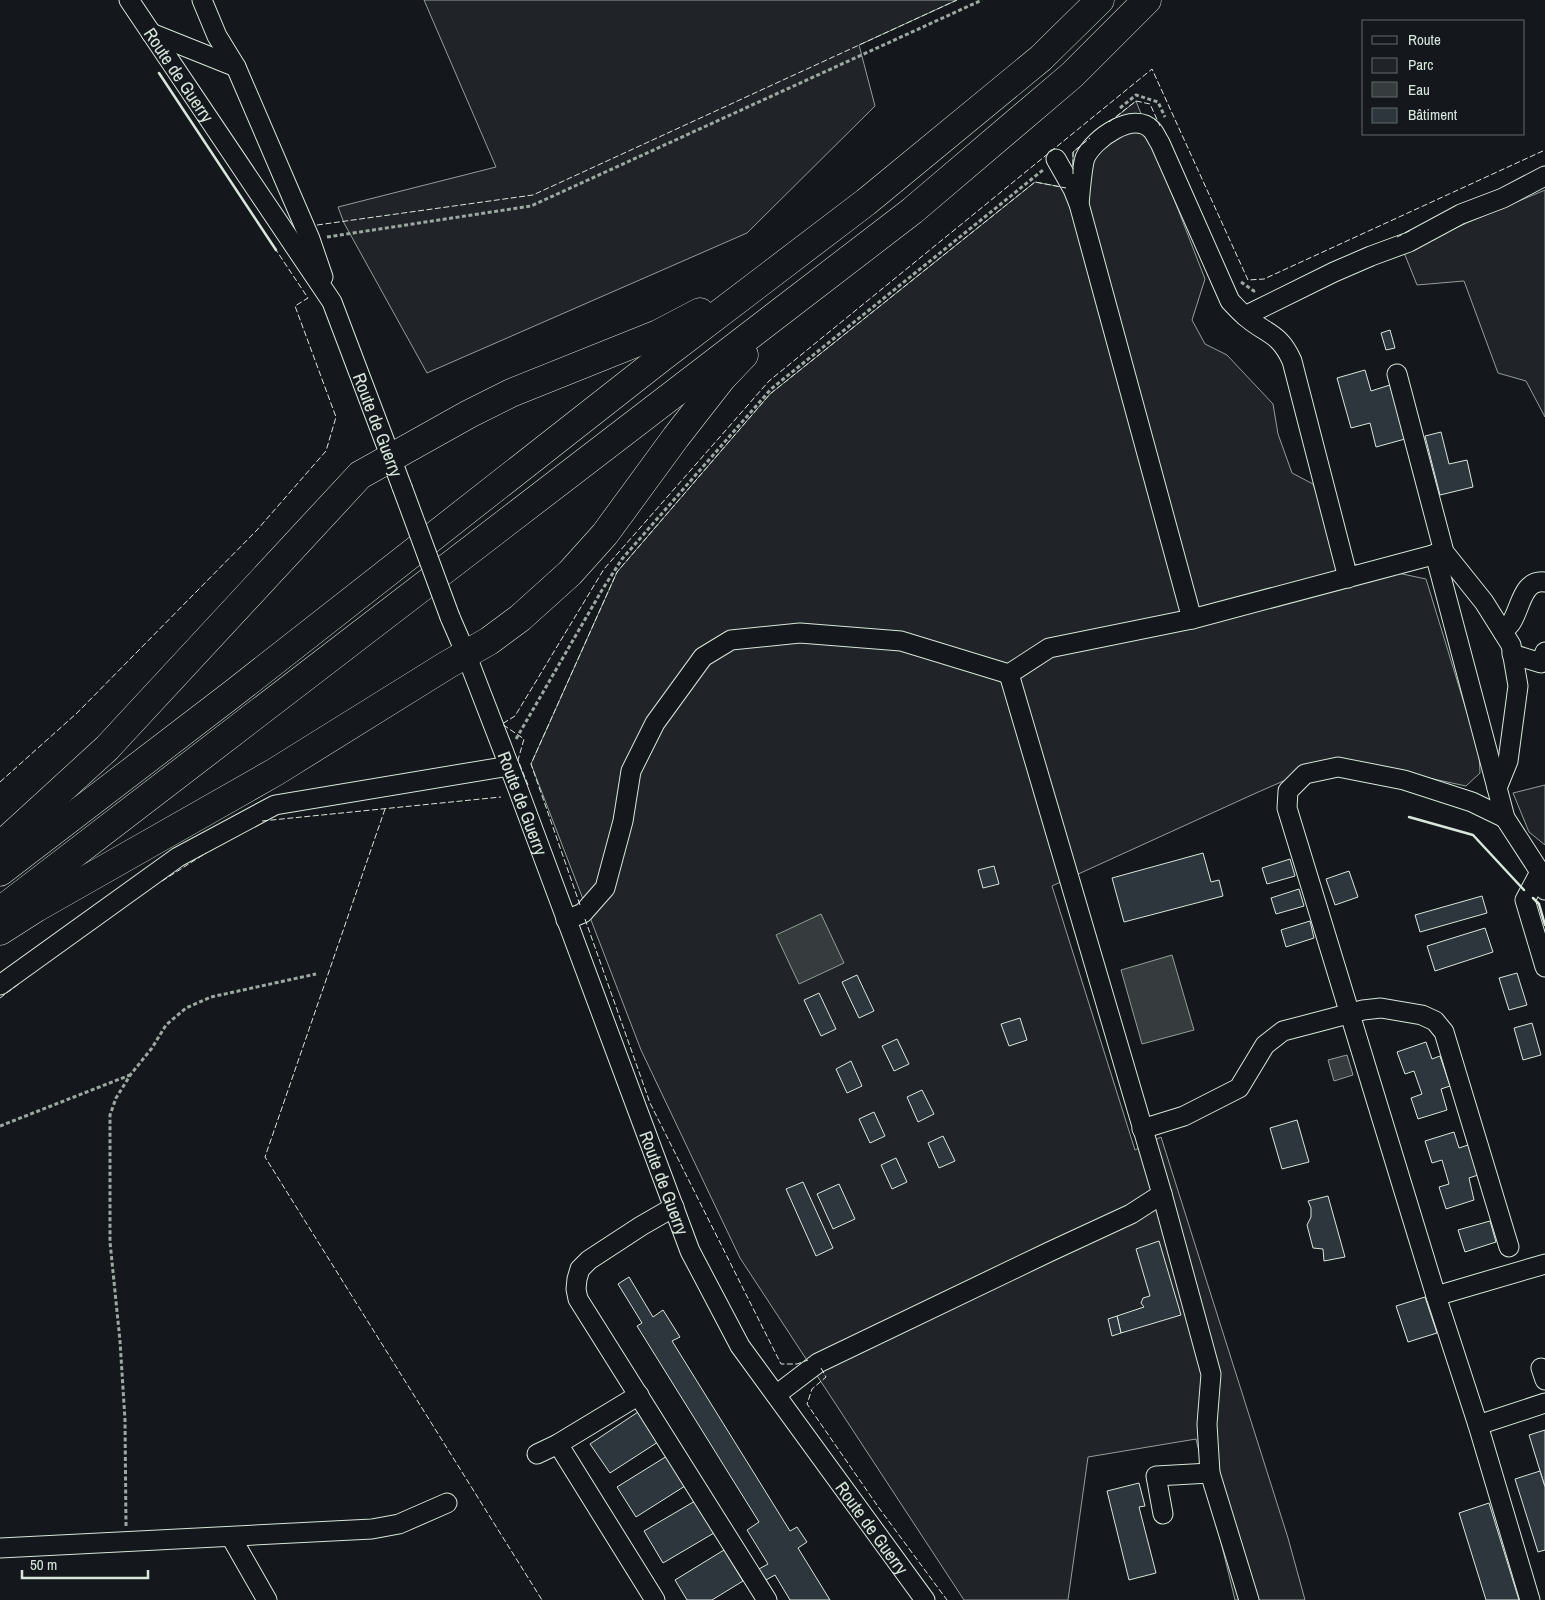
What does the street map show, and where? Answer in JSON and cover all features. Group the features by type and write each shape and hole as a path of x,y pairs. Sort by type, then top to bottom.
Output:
{"highway":[{"path":"0,872 242,686 767,276 866,202 1041,58 1100,0"},
{"path":"0,911 912,211 1072,75 1147,0"},
{"path":"0,846 106,748 360,475 469,414 511,393 658,334 767,276"},
{"path":"0,931 36,908 275,772 489,641 520,618 570,572 605,534 722,378 810,288"}],"street":[{"name":"Route de Guerry","path":"129,0 332,302 392,457 450,617 507,761 690,1250 740,1346 925,1600"},
{"path":"202,0 217,36 236,67 310,239 332,302"},
{"path":"151,33 236,67"},
{"path":"1079,204 1085,158 1096,143 1125,124 1141,125 1151,129 1160,143 1230,301 1244,316 1277,337 1287,349 1292,361 1348,578"},
{"path":"1056,159 1079,204 1192,618"},
{"path":"1244,316 1334,272 1409,242 1462,214 1503,198 1545,176"},
{"path":"1396,374 1505,818 1544,878 1525,900 1545,967"},
{"path":"566,920 583,913 605,888 623,821 631,771 655,723 702,657 731,640 800,633 901,641 1008,674 1049,648 1192,618 1440,553"},
{"path":"1440,553 1484,602 1510,645 1518,686 1508,761 1497,788"},
{"path":"1503,632 1511,623 1530,584 1539,581 1545,582"},
{"path":"1512,654 1541,663 1545,652"},
{"path":"1008,674 1162,1194 1211,1374 1207,1424 1210,1473 1249,1600"},
{"path":"0,985 178,857 274,805 507,761"},
{"path":"1505,818 1472,802 1404,780 1338,767 1305,774 1288,791 1287,808 1436,1296 1478,1425 1530,1600"},
{"path":"1142,1129 1184,1116 1239,1088 1265,1045 1283,1031 1363,1010 1381,1008 1422,1015 1435,1021 1444,1032 1509,1247"},
{"path":"776,1395 818,1363 1131,1214 1162,1194"},
{"path":"674,1207 589,1260 580,1270 577,1279 578,1299 767,1600"},
{"path":"1436,1296 1545,1264"},
{"path":"537,1454 558,1444 639,1395"},
{"path":"1478,1425 1545,1403"},
{"path":"558,1444 655,1600"},
{"path":"1163,1514 1156,1476 1210,1473"},
{"path":"0,1548 372,1529 399,1524 447,1503"},
{"path":"231,1537 268,1600"}],"path":[{"path":"310,239 531,206 982,0"},
{"path":"1114,112 1136,95 1158,102 1166,120"},
{"path":"507,761 519,734 602,590 622,559 771,389 1056,159"},
{"path":"1238,280 1254,291 1263,286"},
{"path":"126,1542 125,1420 120,1341 110,1242 110,1115 116,1098 131,1074 152,1048 166,1025 186,1008 211,997 316,974"},
{"path":"0,1126 131,1074"}],"green space":[{"path":"424,0 957,0 859,45 875,106 747,233 427,373 344,223 338,207 496,167"},
{"path":"1136,101 1205,279 1192,320 1205,344 1227,355 1273,404 1278,434 1292,473 1313,484 1341,561 1426,579 1479,752 1480,773 1466,786 1336,758 1052,886 1135,1150 1161,1137 1288,1538 1305,1600 1235,1600 1196,1439 1088,1457 1068,1600 964,1600 740,1258 641,1050 531,764 617,572 770,394 1035,182 1073,189 1073,152"},
{"path":"1545,190 1545,417 1526,381 1498,373 1464,281 1417,285 1403,250"},
{"path":"1545,785 1545,845 1529,832 1513,793"}],"water":[{"path":"821,914 844,963 799,984 776,935"},
{"path":"1172,955 1194,1030 1142,1044 1121,970"},
{"path":"1347,1055 1353,1075 1334,1081 1328,1060"}],"building":[{"path":"1390,330 1395,348 1386,350 1381,333"},
{"path":"1365,370 1371,391 1390,385 1405,439 1376,447 1370,423 1351,428 1337,378"},
{"path":"1441,432 1449,464 1467,460 1473,487 1440,495 1425,436"},
{"path":"1203,853 1211,882 1219,880 1223,896 1124,922 1112,878"},
{"path":"1290,859 1295,876 1267,884 1262,868"},
{"path":"994,866 999,884 983,888 978,870"},
{"path":"1349,871 1358,897 1335,905 1326,879"},
{"path":"1299,889 1304,906 1276,914 1271,898"},
{"path":"1482,896 1487,913 1420,932 1415,915"},
{"path":"1310,921 1314,938 1286,947 1281,930"},
{"path":"1485,928 1493,952 1435,971 1427,946"},
{"path":"1517,973 1527,1005 1509,1010 1499,978"},
{"path":"857,975 874,1011 859,1018 842,982"},
{"path":"819,993 836,1029 821,1036 804,1000"},
{"path":"1020,1018 1027,1040 1009,1046 1001,1024"},
{"path":"1532,1023 1541,1055 1523,1060 1514,1028"},
{"path":"897,1039 909,1064 894,1071 882,1046"},
{"path":"1426,1042 1432,1059 1440,1056 1450,1086 1441,1089 1447,1110 1418,1119 1411,1098 1422,1094 1414,1071 1405,1074 1397,1052"},
{"path":"851,1061 862,1086 847,1093 836,1069"},
{"path":"922,1090 934,1114 918,1122 907,1097"},
{"path":"874,1112 885,1136 870,1143 859,1119"},
{"path":"1297,1120 1309,1162 1282,1169 1270,1128"},
{"path":"1454,1132 1459,1148 1468,1145 1478,1175 1469,1178 1474,1200 1446,1209 1439,1187 1449,1184 1442,1160 1432,1163 1425,1141"},
{"path":"943,1136 955,1161 939,1168 928,1143"},
{"path":"896,1158 907,1182 892,1189 881,1165"},
{"path":"803,1182 833,1248 816,1256 786,1189"},
{"path":"839,1184 855,1219 833,1229 817,1194"},
{"path":"1328,1196 1345,1257 1324,1261 1323,1249 1313,1248 1307,1225 1311,1217 1311,1208 1308,1201"},
{"path":"1490,1221 1496,1242 1465,1252 1458,1230"},
{"path":"1159,1241 1181,1315 1121,1333 1117,1316 1144,1307 1141,1303 1143,1298 1150,1296 1136,1249"},
{"path":"629,1277 653,1317 663,1310 680,1337 672,1341 790,1531 797,1527 807,1542 798,1548 830,1600 790,1600 775,1575 766,1580 759,1569 768,1564 747,1530 759,1522 637,1326 642,1323 618,1284"},
{"path":"1425,1297 1437,1333 1408,1342 1396,1306"},
{"path":"1117,1316 1121,1333 1112,1336 1108,1319"},
{"path":"638,1412 658,1442 610,1473 590,1444"},
{"path":"1545,1430 1545,1487 1529,1435"},
{"path":"667,1456 685,1486 636,1517 617,1487"},
{"path":"1540,1471 1545,1487 1545,1550 1538,1552 1515,1479"},
{"path":"1139,1483 1145,1506 1139,1507 1156,1573 1129,1580 1107,1491"},
{"path":"695,1501 714,1533 663,1563 644,1531"},
{"path":"1489,1503 1519,1600 1486,1600 1459,1513"},
{"path":"724,1550 743,1581 712,1600 687,1600 675,1580"}],"fence":[{"path":"317,225 533,195 957,0"},
{"path":"528,785 518,760 524,739 502,724 515,716 604,569 769,381 1152,69 1248,280 1264,279 1545,150"},
{"path":"1109,122 1136,101 1150,104 1160,126"},
{"path":"1073,174 1073,152 1090,138"},
{"path":"580,905 531,764 617,572 770,394 1035,182 1066,188"},
{"path":"1397,237 1411,230"},
{"path":"0,782 77,713 257,530 326,451 336,417 295,306 308,298 276,250"},
{"path":"262,821 501,797"},
{"path":"385,809 265,1157 542,1600"},
{"path":"162,881 206,853"},
{"path":"585,919 650,1103 781,1364 797,1364 808,1360"},
{"path":"0,998 20,983"},
{"path":"821,1368 826,1377 812,1389 807,1404 879,1508 947,1600"}],"wall":[{"path":"159,73 276,250"},
{"path":"1409,817 1473,835 1524,890"},
{"path":"1533,898 1539,904 1545,925"}]}
